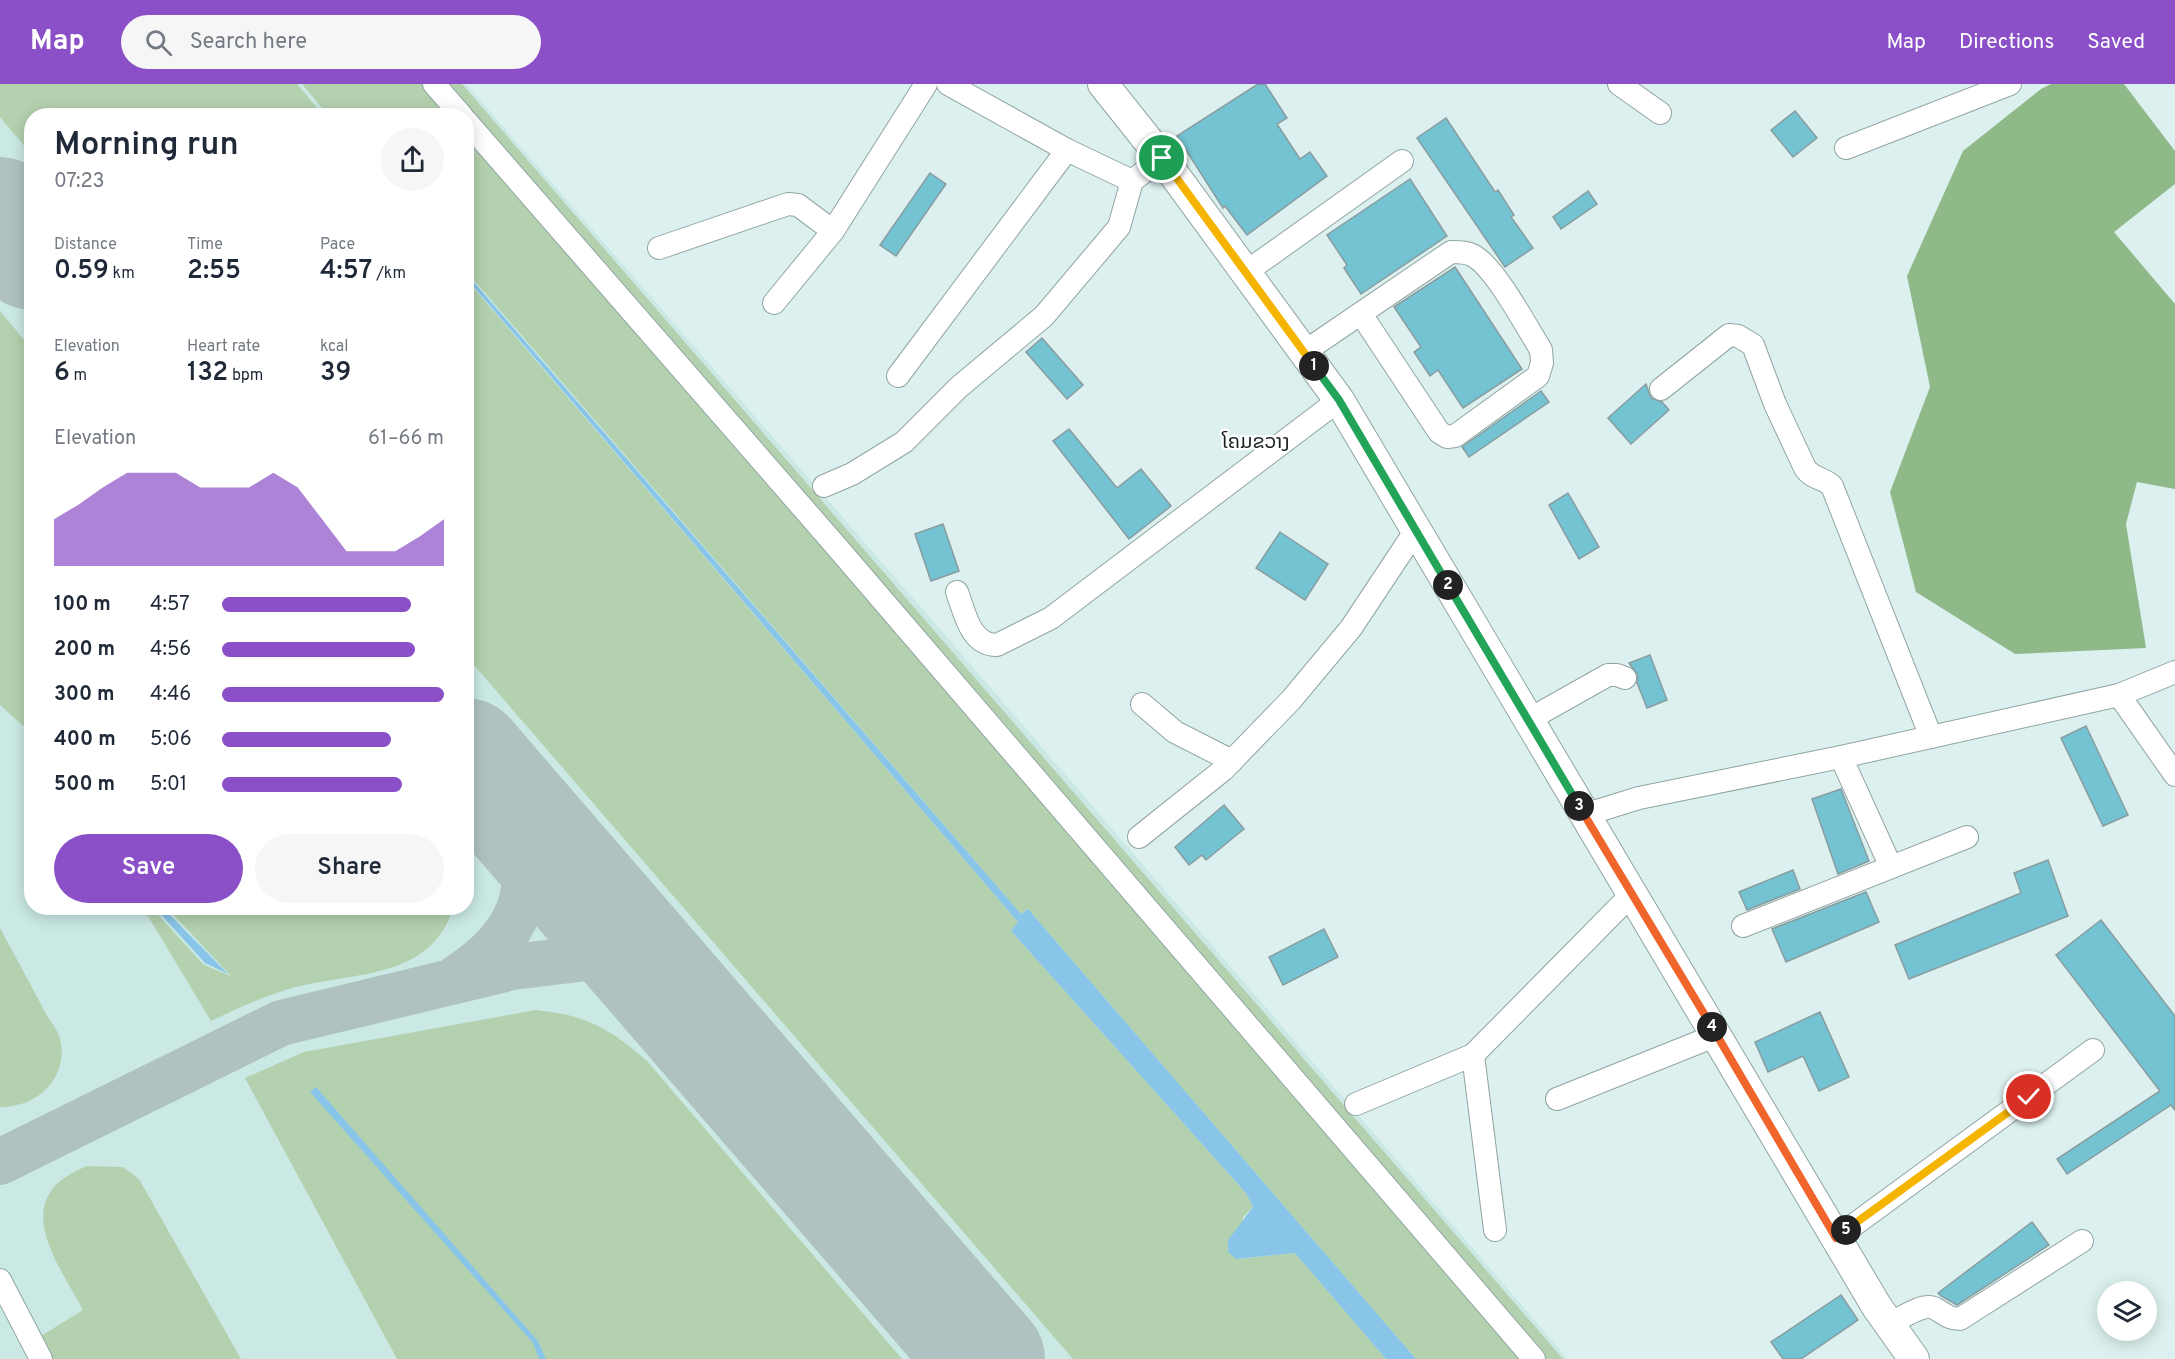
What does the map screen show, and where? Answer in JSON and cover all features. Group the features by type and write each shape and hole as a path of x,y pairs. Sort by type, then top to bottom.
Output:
{"main road":[{"path":"1103,84 1162,158 1339,400 1836,1238 1889,1324 1914,1359"}],"street":[{"path":"434,84 455,108"},
{"path":"774,303 833,231 926,84"},
{"path":"948,84 1067,150 1132,181"},
{"path":"1619,84 1660,113"},
{"path":"1846,148 2010,84"},
{"path":"474,130 844,555 1534,1359"},
{"path":"897,376 1067,150"},
{"path":"824,486 852,474 904,442 959,387 1044,316 1119,227 1132,181 1162,158"},
{"path":"1246,272 1402,161"},
{"path":"659,248 788,204 798,205 833,231"},
{"path":"1305,352 1451,252 1472,255 1486,266 1541,350 1542,363 1538,376 1455,436 1448,437 1440,432 1361,314"},
{"path":"1661,389 1729,335 1738,336 1753,345 1775,404 1805,468 1810,475 1826,480 1832,486 1931,737"},
{"path":"957,592 971,632 989,645 997,645 1051,618 1339,400"},
{"path":"1139,837 1232,761 1291,700 1351,628 1416,530"},
{"path":"1584,815 1639,798 1841,757 2119,695 2175,672"},
{"path":"1528,720 1608,675 1625,678"},
{"path":"2119,695 2175,775"},
{"path":"1142,704 1176,732 1232,761"},
{"path":"1841,757 1891,867"},
{"path":"1743,926 1967,837"},
{"path":"1356,1104 1473,1055 1633,893"},
{"path":"1557,1099 1717,1035"},
{"path":"1836,1238 2093,1050"},
{"path":"1473,1055 1495,1230"},
{"path":"1889,1324 1926,1307 1934,1308 1945,1317 1960,1319 2082,1241"},
{"path":"0,1280 41,1359"}],"shaded area":[{"path":"0,84 466,84 973,667 1568,1359 0,1359"}],"green space":[{"path":"0,84 297,84 317,108 24,108 24,146 0,117"},
{"path":"302,84 462,84 1563,1359 1416,1359 1028,909 1021,914 474,280 474,108 322,108"},
{"path":"2051,84 2124,84 2175,151 2175,184 2114,232 2175,304 2175,489 2137,482 2126,524 2146,648 2015,654 1916,592 1890,492 1930,387 1907,276 1963,151 2041,89"},
{"path":"474,288 1018,922 1011,931 1246,1193 1253,1207 1243,1217 1237,1259 1295,1253 1386,1359 1073,1359 474,665"},
{"path":"0,311 24,340 24,727 0,705"},
{"path":"147,915 158,915 204,965 231,976 174,915 450,915 442,931 428,948 389,969 285,990 211,1021"},
{"path":"0,928 57,1032 62,1057 54,1080 46,1090 25,1103 0,1107"},
{"path":"536,1010 569,1015 596,1025 621,1040 647,1061 902,1359 397,1359 245,1078 304,1052"},
{"path":"87,1166 123,1167 139,1179 241,1359 53,1359 41,1336 83,1310 51,1251 45,1231 43,1212 49,1195 63,1179"}],"water":[{"path":"474,282 1021,914 1028,909 1416,1359 1386,1359 1295,1253 1236,1259 1228,1252 1228,1240 1253,1207 1246,1193 1011,931 1018,922 474,287"},
{"path":"161,915 170,915 228,974 205,963"},
{"path":"316,1087 538,1341 546,1359 539,1359 533,1343 310,1092"}],"building":[{"path":"1258,84 1265,84 1287,118 1277,124 1300,159 1310,152 1327,176 1247,235 1225,206 1223,208 1177,136"},
{"path":"1795,111 1817,138 1793,157 1771,130"},
{"path":"1446,118 1495,192 1498,190 1514,215 1511,217 1533,248 1505,267 1417,138"},
{"path":"930,173 946,184 896,256 880,245"},
{"path":"1410,179 1447,236 1361,294 1344,268 1347,265 1327,235"},
{"path":"1588,191 1597,204 1561,229 1553,217"},
{"path":"1455,267 1522,369 1463,408 1438,370 1430,376 1414,352 1421,347 1394,307"},
{"path":"1042,338 1083,385 1067,399 1026,352"},
{"path":"1646,384 1651,398 1662,402 1669,410 1631,444 1608,418"},
{"path":"1541,391 1549,402 1469,457 1462,447"},
{"path":"1069,429 1117,488 1141,469 1171,506 1129,539 1053,441"},
{"path":"1568,493 1599,547 1579,559 1549,505"},
{"path":"943,524 959,571 931,581 915,534"},
{"path":"1280,532 1328,564 1305,600 1256,568"},
{"path":"1650,655 1667,700 1647,708 1637,683 1638,675 1629,663"},
{"path":"2086,726 2128,815 2103,826 2061,738"},
{"path":"1841,789 1869,861 1838,874 1812,799"},
{"path":"1224,805 1244,829 1206,860 1202,855 1189,865 1175,847"},
{"path":"2048,860 2068,916 1909,979 1895,945 2021,893 2014,873"},
{"path":"1793,870 1800,889 1747,910 1739,892"},
{"path":"1866,892 1879,922 1786,962 1772,929"},
{"path":"2101,920 2175,1016 2175,1110 2171,1105 2067,1174 2057,1159 2160,1091 2056,955"},
{"path":"1324,929 1338,957 1283,985 1269,957"},
{"path":"1820,1012 1849,1077 1819,1091 1803,1056 1768,1072 1755,1042"},
{"path":"2032,1222 2049,1245 1957,1305 1938,1293"},
{"path":"1841,1295 1858,1320 1801,1359 1783,1359 1771,1342"}],"taxiway":[{"path":"458,977 498,944 511,927 519,909 526,867 519,816"},
{"path":"0,1162 281,1023 513,967 636,952"}],"runway":[{"path":"0,215 24,243"},
{"path":"474,765 987,1359"}],"district":[{"name":"ໂຄມຂວາງ","path":"1256,443"}],"route":[{"path":"1162,158 1339,400 1836,1238 2029,1097"}]}
